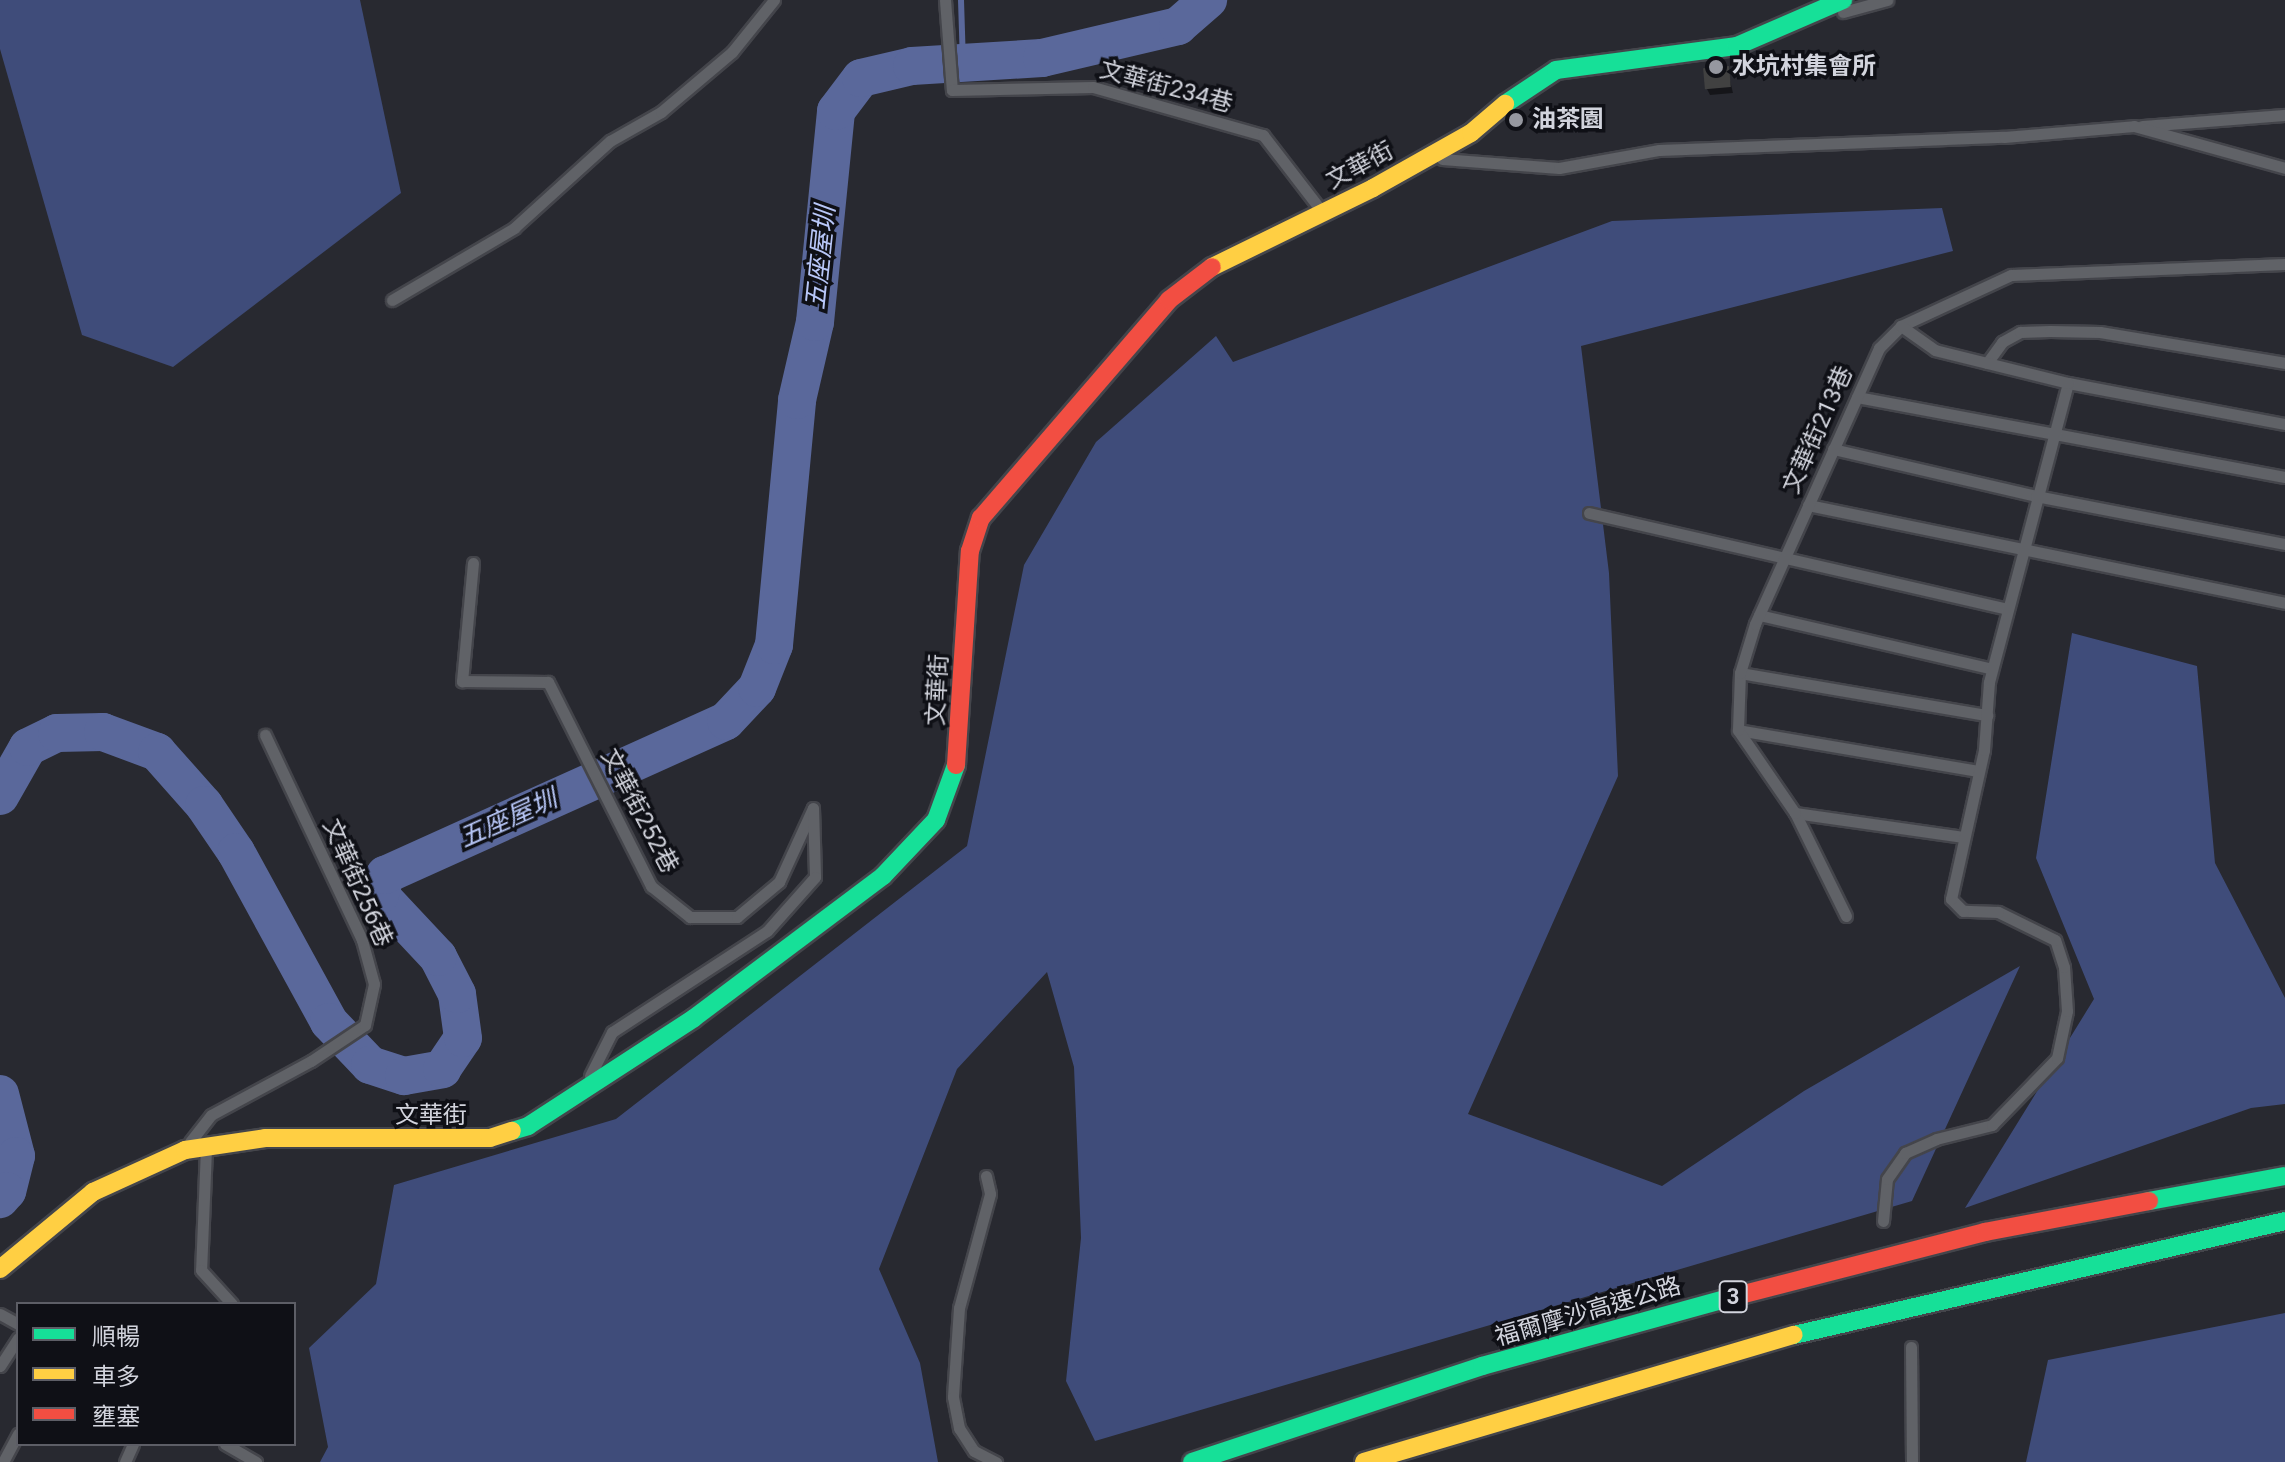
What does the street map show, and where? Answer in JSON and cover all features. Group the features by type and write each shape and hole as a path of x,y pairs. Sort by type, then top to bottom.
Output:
{"main road":[{"name":"文華街","path":"0,1269 93,1192 185,1150 206,1144 265,1138 471,1141 528,1126 694,1018 883,876 924,836 952,786 958,760 970,551 981,518 1169,300 1222,259 1323,213 1471,133 1518,93 1556,70 1728,47 1773,32 1843,0"},
{"name":"福爾摩沙高速公路","path":"1192,1462 1482,1366 1724,1299 1985,1232 2285,1176"},
{"name":"3","path":"1364,1462 1742,1348 2003,1283 2285,1221"}],"lane":[{"path":"392,300 514,228 610,141 661,112 732,52 774,0"},
{"name":"文華街234巷","path":"945,0 952,90 1093,87 1263,135 1323,213"},
{"path":"1773,32 1887,0"},
{"path":"1426,158 1559,168 1659,150 2004,137 2285,115"},
{"path":"2134,126 2285,168"},
{"name":"文華街213巷","path":"1738,730 1740,673 1759,615 1879,348 1901,326 2011,275 2285,264"},
{"path":"1901,326 1935,350 2068,383 2285,424"},
{"path":"1987,363 2002,342 2020,332 2050,331 2100,332 2285,363"},
{"path":"1883,1221 1887,1179 1905,1153 1936,1139 1992,1125 2057,1058 2067,1011 2064,967 2055,940 1998,912 1963,911 1951,899 1979,771 1992,669 2051,436 2068,383"},
{"path":"1857,397 2051,436 2285,477"},
{"path":"1833,449 2036,496 2285,544"},
{"path":"1808,505 2285,603"},
{"path":"1589,513 2007,609"},
{"name":"文華街252巷","path":"473,563 462,681 548,682 651,886 690,917 737,917 779,882 813,808 815,877 767,931 612,1032 582,1090"},
{"path":"1759,615 1992,669"},
{"path":"1740,673 1987,715"},
{"path":"1738,730 1979,771"},
{"path":"1738,730 1795,813 1846,916"},
{"name":"文華街256巷","path":"185,1150 211,1115 311,1061 365,1025 374,984 362,940 265,735"},
{"path":"1795,813 1963,837"},
{"path":"206,1144 201,1270 230,1302"},
{"path":"986,1176 990,1194 959,1308 953,1397 959,1428 974,1451 996,1462"},
{"path":"0,1366 16,1341"},
{"path":"1911,1347 1912,1462"},
{"path":"3,1462 16,1438"},
{"path":"228,1446 256,1462"}],"shaded area":[{"path":"0,0 360,0 401,193 173,367 82,335 0,49"},
{"path":"1942,208 1953,251 1581,346 1609,573 1618,776 1468,1114 1662,1186 1804,1091 2020,966 1912,1201 1095,1441 1066,1381 1081,1238 1074,1067 1047,972 957,1069 879,1269 920,1363 938,1462 320,1462 328,1447 309,1348 376,1284 394,1185 616,1119 967,846 1024,565 1096,442 1216,336 1233,362 1612,221"},
{"path":"2072,633 2197,666 2215,863 2285,998 2285,1104 2251,1108 1965,1208 2094,999 2036,858"},
{"path":"2285,1313 2285,1462 2026,1462 2048,1360"}],"building":[{"name":"水坑村集會所","path":"1729,66 1731,87 1705,89 1703,68"}],"waterway":[{"name":"五座屋圳","path":"961,0 963,63"},
{"name":"五座屋圳","path":"0,796 28,747 57,733 103,732 157,752 204,805 236,852 329,1022 370,1065 404,1076 442,1069 463,1038 457,994 438,957 380,895 385,875 726,721 757,688 774,645 797,400 815,322 836,111 861,78 912,66 1042,58 1178,26 1208,0"},
{"name":"五座屋圳","path":"0,1094 16,1156 7,1191 0,1199"}],"traffic: fast":[{"path":"1505,104 1556,70 1737,46 1843,0"},
{"path":"512,1131 528,1126 694,1018 883,876 936,820 956,765"},
{"path":"2149,1201 2285,1176"},
{"path":"1794,1335 2285,1221"},
{"path":"1192,1462 1482,1366 1744,1294"}],"traffic: slow":[{"path":"1212,267 1373,188 1471,133 1505,104"},
{"path":"0,1269 93,1192 185,1150 265,1138 490,1138 512,1131"},
{"path":"1364,1462 1794,1335"}],"traffic: jam":[{"path":"956,765 970,551 981,518 1169,300 1212,267"},
{"path":"1744,1294 1985,1232 2149,1201"}],"place":[{"name":"水坑村集會所","path":"1716,67"},
{"name":"油茶園","path":"1516,120"}]}
